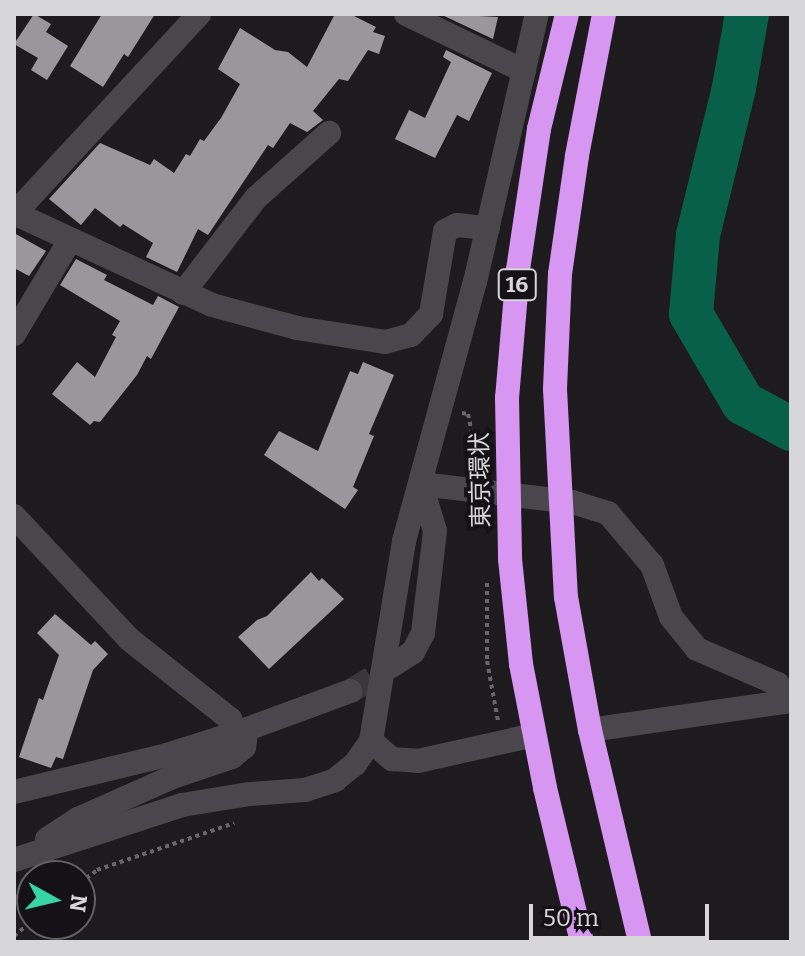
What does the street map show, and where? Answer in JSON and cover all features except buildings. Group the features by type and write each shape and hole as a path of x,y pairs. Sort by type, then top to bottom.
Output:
{"highway":[{"name":"東京環状","path":"567,14 539,129 518,270 507,398 510,559 521,664 545,788 582,942"},
{"name":"16","path":"604,14 577,156 560,274 555,389 563,555 572,636 590,730 640,942"}],"street":[{"path":"199,14 15,213 183,293 242,315 371,341 394,341 418,330 431,314 437,295 445,231 457,225 488,228"},
{"path":"406,14 524,71"},
{"path":"24,856 182,805 250,794 305,790 335,780 355,764 371,741 404,541 488,228 537,14"},
{"path":"183,293 256,198 329,133"},
{"path":"14,334 70,240"},
{"path":"393,665 413,652 423,633 435,531 421,484"},
{"path":"421,484 572,502 608,513 652,565 671,617 697,649 778,684 787,701 590,730"},
{"path":"14,516 110,621 242,731 244,747 232,757 170,778 78,819 53,833 24,856"},
{"path":"14,792 167,755 351,691"},
{"path":"371,741 392,759 418,761 534,735"}],"path":[{"path":"456,427 462,413 468,414 478,460"},
{"path":"487,574 487,661 498,724"},
{"path":"96,871 237,822"}],"waterway":[{"path":"747,14 734,88 698,235 691,314 743,403 791,429"}],"tunnel":[{"path":"351,691 393,665"}]}
